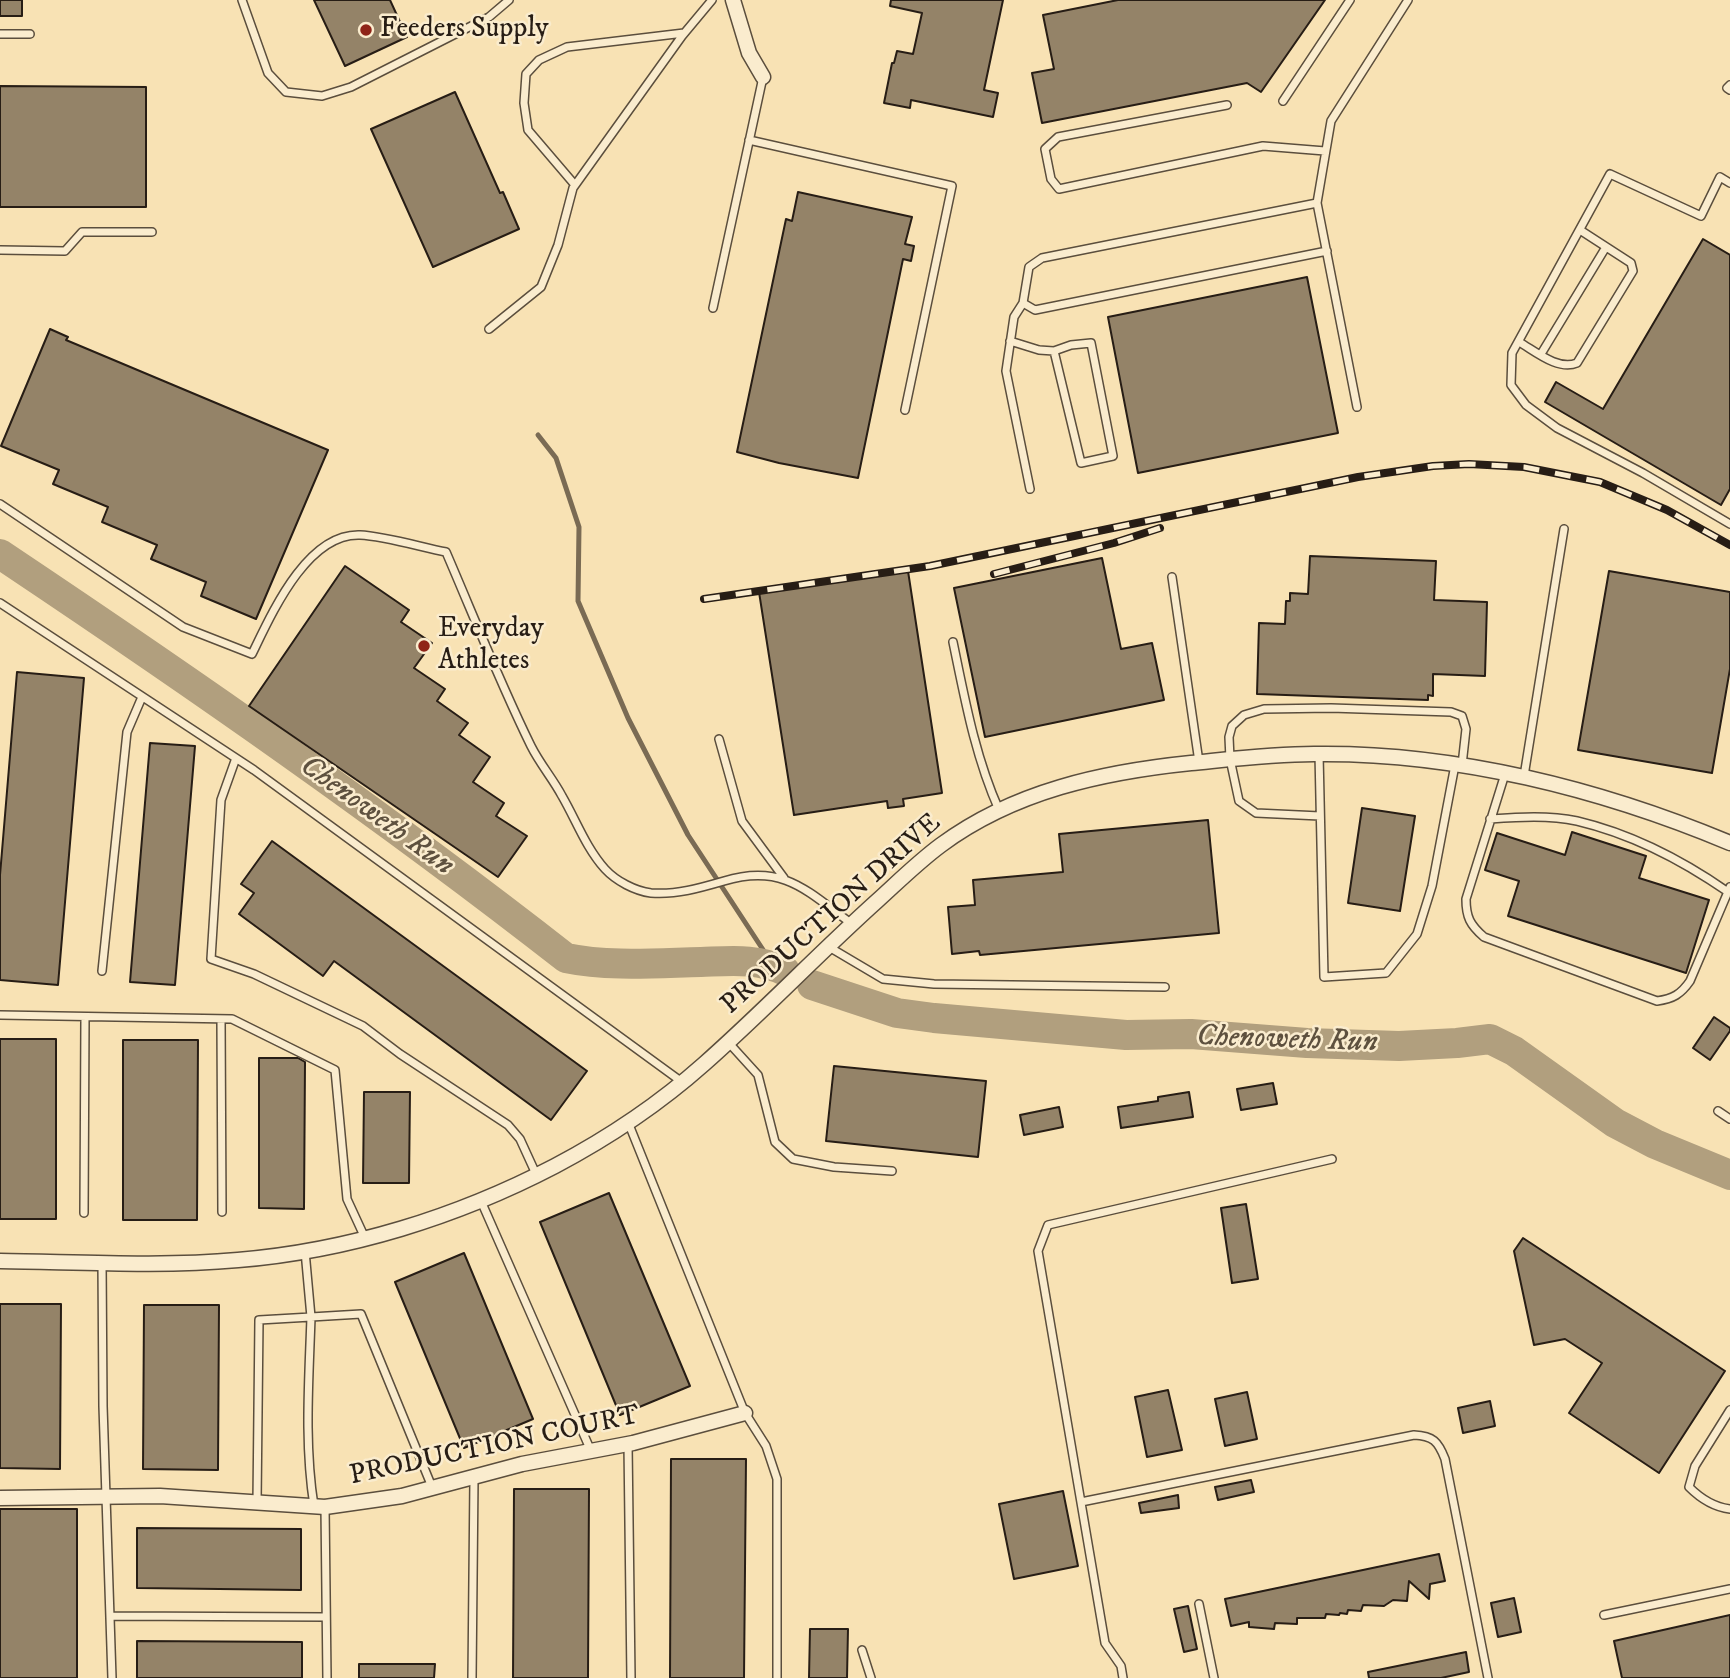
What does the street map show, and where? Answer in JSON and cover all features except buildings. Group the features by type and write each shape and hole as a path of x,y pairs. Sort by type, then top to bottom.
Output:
{"street":[{"path":"733,0 750,53 762,77"},
{"name":"PRODUCTION DRIVE","path":"0,1261 233,1261 305,1251 365,1238 448,1214 481,1201 536,1174 628,1122 682,1082 852,924 939,846 962,830 1041,792 1091,778 1149,767 1230,759 1319,753 1384,757 1458,765 1524,777 1658,814 1730,843"},
{"name":"PRODUCTION COURT","path":"0,1497 160,1496 319,1506 402,1496 522,1464 628,1444 746,1413"}],"lane":[{"path":"242,0 268,73 286,92 322,96 351,87 489,17 509,0"},
{"path":"489,329 541,287 558,245 575,185 684,33 712,0"},
{"path":"1283,101 1350,0"},
{"path":"1357,407 1317,203 1331,121 1408,0"},
{"path":"575,185 528,130 523,103 526,74 539,60 567,47 684,33"},
{"path":"0,34 30,34"},
{"path":"713,308 762,77"},
{"path":"1227,104 1058,137 1045,149 1051,179 1059,190 1264,146 1325,151"},
{"path":"749,139 953,186 905,410"},
{"path":"1730,183 1720,177 1701,216 1610,174 1512,354 1511,385 1526,405 1557,428 1643,473 1730,524"},
{"path":"1030,489 1006,371 1014,317 1023,303 1029,267 1042,258 1317,203"},
{"path":"1519,342 1560,364 1577,363 1633,271 1631,262 1580,230"},
{"path":"0,250 65,251 82,232 152,232"},
{"path":"1541,354 1606,247"},
{"path":"1023,303 1035,310 1327,251"},
{"path":"1010,341 1039,350 1054,351 1070,345 1091,343 1113,456 1081,463 1054,351"},
{"path":"0,504 183,626 252,654 270,617 301,569 326,543 359,535 446,552 532,748 562,795 592,853 607,872 626,886 665,894 753,874 768,875 784,879 805,890 852,924"},
{"path":"1524,777 1564,529"},
{"path":"1172,577 1199,762"},
{"path":"0,603 236,758 682,1082"},
{"path":"953,642 972,735 999,810"},
{"path":"102,971 127,732 142,697"},
{"path":"1319,753 1324,977 1386,973 1418,934 1432,886 1466,729 1462,716 1451,712 1331,708 1264,709 1244,715 1232,726 1229,737 1230,759 1239,801 1256,813 1320,816"},
{"path":"719,739 742,821 784,879"},
{"path":"236,758 221,800 211,959 254,974 363,1026 410,1061 508,1125 520,1139 536,1174"},
{"path":"1490,819 1550,817 1576,821 1658,849 1729,889 1683,992 1671,999 1657,1001 1484,937 1473,928 1466,915 1466,899 1490,819 1505,774"},
{"path":"828,946 883,979 934,984 1165,987"},
{"path":"0,1015 232,1019 335,1070 347,1199 365,1238"},
{"path":"84,1213 85,1017"},
{"path":"221,1019 222,1212"},
{"path":"728,1042 758,1075 775,1142 793,1159 834,1167 892,1171"},
{"path":"1718,1111 1730,1119"},
{"path":"628,1122 746,1413 766,1446 777,1479 778,1678"},
{"path":"1123,1678 1121,1666 1105,1643 1038,1251 1048,1225 1332,1159"},
{"path":"481,1201 591,1451"},
{"path":"305,1251 311,1317 309,1474 319,1506 327,1678"},
{"path":"102,1262 112,1678"},
{"path":"257,1502 259,1320 361,1314 432,1488"},
{"path":"1730,1410 1695,1466 1689,1487 1702,1499 1730,1509"},
{"path":"1081,1502 1414,1435 1428,1436 1439,1443 1445,1459 1488,1678"},
{"path":"628,1444 631,1678"},
{"path":"472,1678 474,1477"},
{"path":"1604,1615 1730,1589"},
{"path":"1199,1604 1214,1678"},
{"path":"110,1616 326,1617"},
{"path":"862,1650 871,1678"}],"waterway":[{"path":"538,435 556,458 579,527 578,601 628,718 688,835 773,965"},
{"name":"Chenoweth Run","path":"0,554 287,751 566,958 650,964 744,961 785,971"},
{"name":"Chenoweth Run","path":"812,985 897,1013 1126,1035 1191,1034 1307,1043 1399,1046 1490,1039 1514,1051 1615,1123 1655,1144 1730,1175"}],"railway":[{"path":"704,599 930,566 1358,477 1433,466 1469,464 1524,467 1600,482 1667,510 1730,545"},
{"path":"994,574 1114,543 1160,528"}],"place":[{"name":"Feeders Supply","path":"366,30"},
{"name":"Everyday Athletes","path":"424,646"}]}
